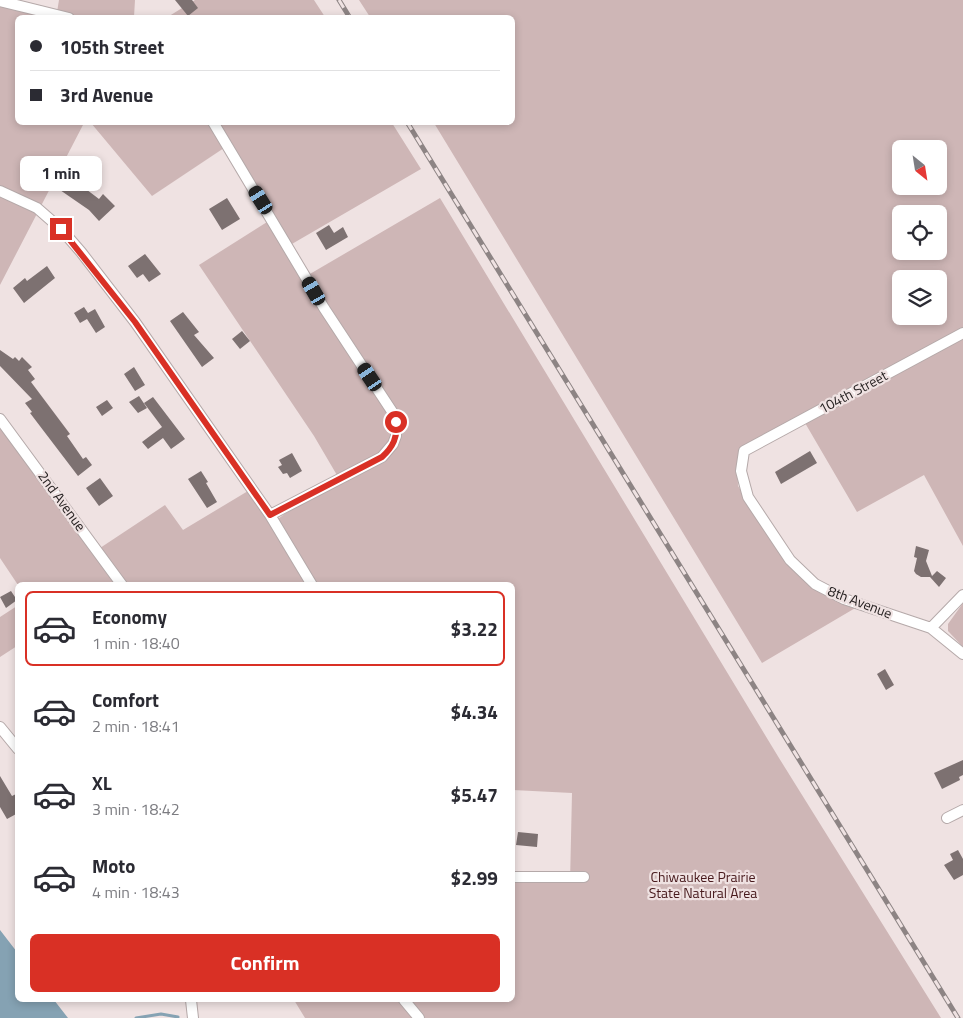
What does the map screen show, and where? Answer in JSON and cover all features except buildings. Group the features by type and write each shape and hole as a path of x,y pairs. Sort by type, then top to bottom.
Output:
{"street":[{"path":"0,1 57,15"},
{"path":"215,125 324,308 387,402 396,422 396,436 393,444 382,457 270,515"},
{"path":"0,190 37,208 61,229 81,252 135,322 270,515 310,582"},
{"name":"104th Street","path":"744,451 963,333"},
{"name":"2nd Avenue","path":"0,420 120,582"},
{"name":"8th Avenue","path":"744,451 740,471 748,497 790,560 815,584 844,599 931,628 963,654"},
{"path":"931,628 963,595"},
{"path":"0,727 15,745"},
{"path":"947,818 963,810"},
{"path":"515,877 584,877"},
{"path":"191,1002 193,1018"},
{"path":"406,1002 419,1018"}],"green space":[{"path":"59,0 135,0 134,15 56,15"},
{"path":"195,0 314,0 324,15 171,15"},
{"path":"359,0 963,0 963,546 924,475 857,512 801,416 742,452 737,461 738,486 791,566 857,607 762,663 435,125 515,125 515,15 369,15"},
{"path":"0,5 44,15 15,15 15,125 83,125 0,285"},
{"name":"Chiwaukee Prairie State Natural Area","path":"93,125 393,125 421,169 285,248 303,278 440,198 779,758 941,1018 305,1018 295,1002 515,1002 515,880 552,880 570,883 572,793 515,790 515,582 315,582 312,577 304,582 16,582 0,558 0,425 94,552 165,505 183,530 248,491 271,524 286,513 341,482 314,436 199,265 275,217 230,144 152,196"},
{"path":"963,603 963,647 948,631 948,624"},
{"path":"15,607 15,647 0,657 0,617"}],"water":[{"path":"0,930 15,949 15,1002 56,1002 68,1018 0,1018"}],"waterway":[{"path":"136,1018 161,1014 178,1017"}],"railway":[{"path":"339,0 348,15"},
{"path":"409,125 958,1018"}],"route":[{"path":"61,229 135,322 270,515 382,457 393,444 396,436 396,422"}]}
